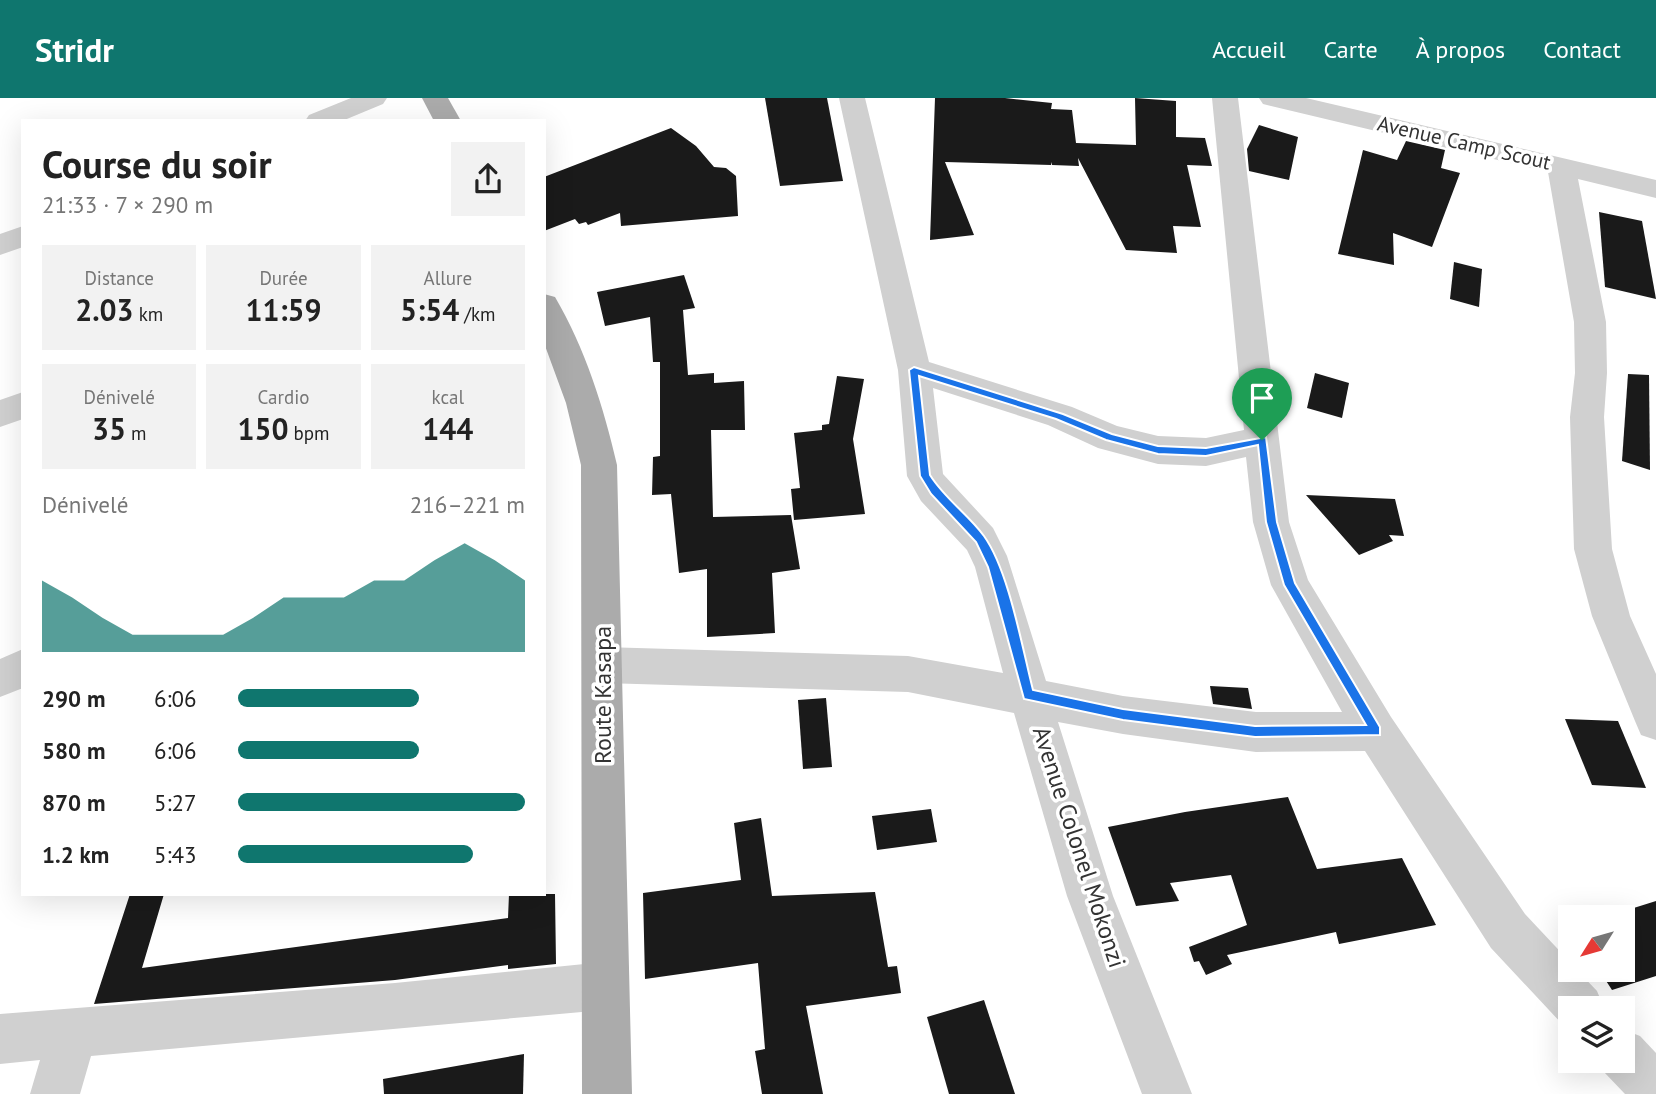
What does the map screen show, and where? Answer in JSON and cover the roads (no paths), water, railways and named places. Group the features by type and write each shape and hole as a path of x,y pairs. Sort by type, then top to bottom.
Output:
{"main road":[{"path":"435,98 447,119"},
{"name":"Route Kasapa","path":"546,309 575,374 592,425 599,465 607,1094"}],"street":[{"path":"322,119 374,98"},
{"name":"Avenue Colonel Mokonzi","path":"852,98 914,370 925,476 934,491 980,539 994,567 1029,695 1090,895 1167,1094"},
{"path":"1226,98 1271,522 1290,585 1376,731 1508,931 1569,996"},
{"name":"Avenue Camp Scout","path":"1272,98 1656,189"},
{"path":"1561,166 1590,322 1591,373 1587,417 1593,549 1611,616 1656,720"},
{"path":"0,245 21,237"},
{"path":"914,370 1060,416 1110,438 1158,450 1206,452 1262,440"},
{"path":"0,414 21,406"},
{"path":"603,665 908,674 1123,715 1255,732 1376,731"},
{"path":"0,679 21,668"},
{"path":"0,1039 395,1007 604,986"},
{"path":"55,1094 73,1032"},
{"path":"1635,1068 1656,1090"}]}
